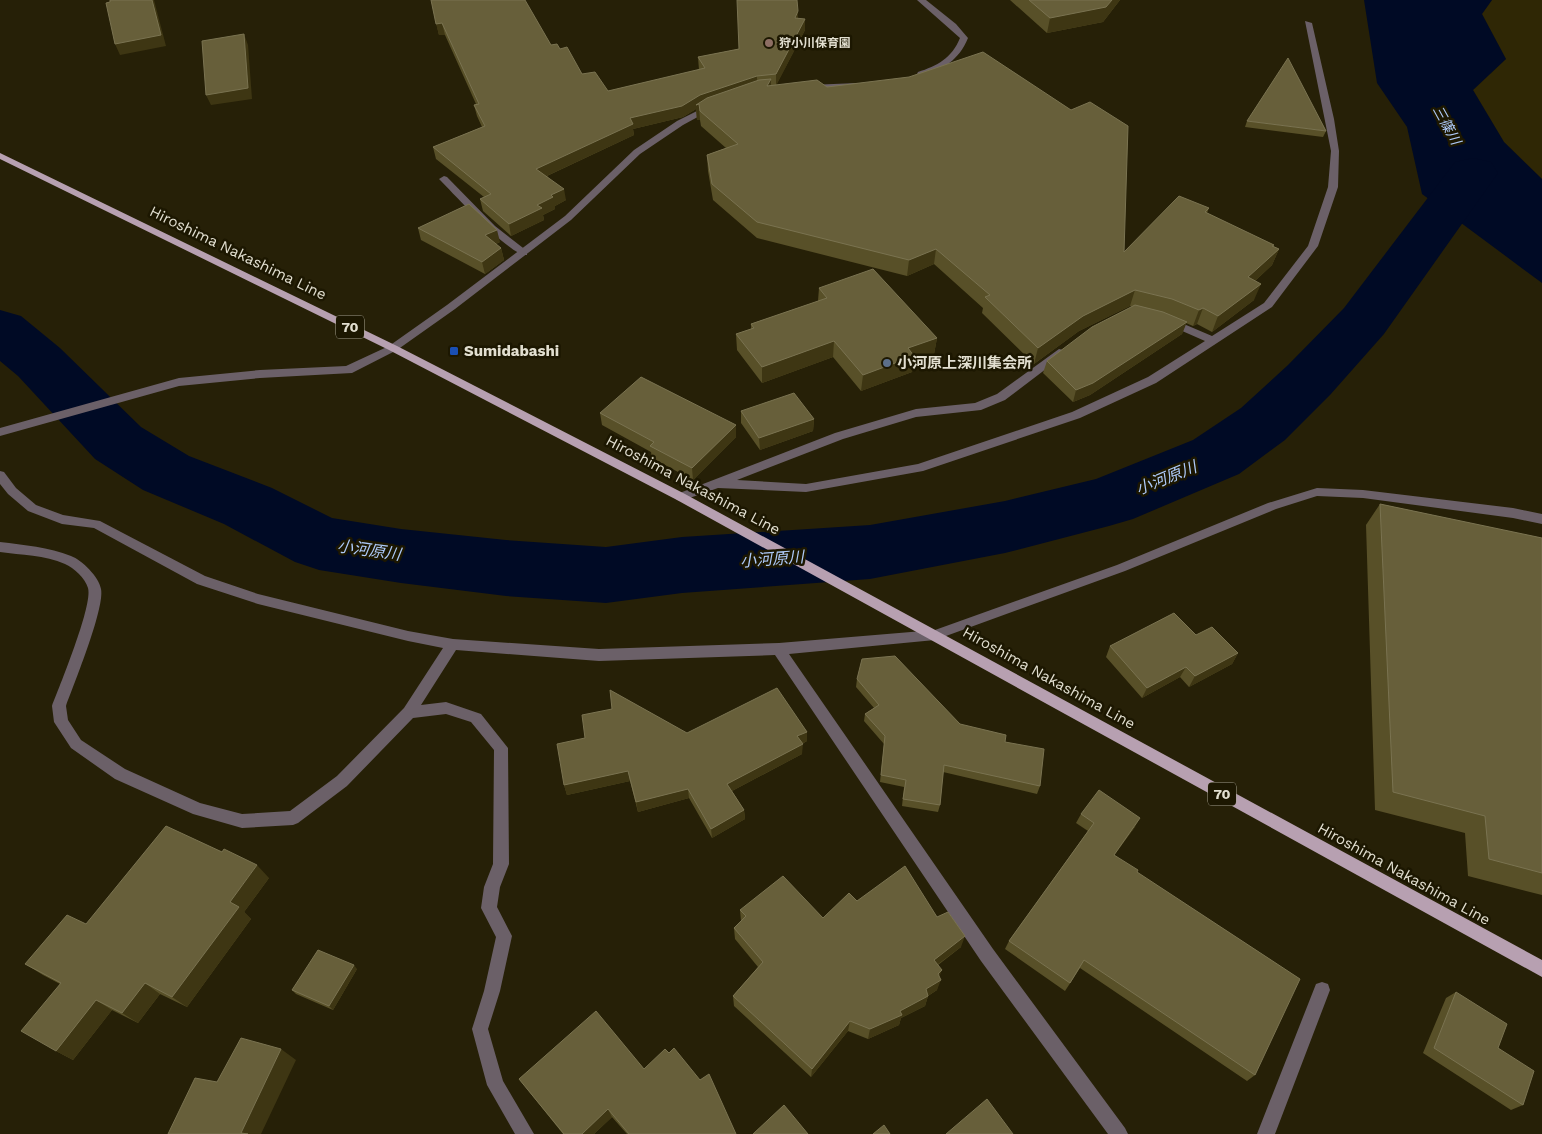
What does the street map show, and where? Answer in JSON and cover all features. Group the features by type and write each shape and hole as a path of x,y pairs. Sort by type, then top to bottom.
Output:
{"main road":[{"name":"Hiroshima Nakashima Line","path":"0,156 393,348 697,505 1542,969"}],"street":[{"path":"909,77 933,70 951,59 960,51 964,38 953,26 921,0"},
{"path":"714,483 806,488 919,468 1076,415 1152,380 1214,342 1268,305 1313,246 1333,187 1335,151 1330,119 1308,23"},
{"path":"804,88 862,84"},
{"path":"0,432 178,382 260,374 348,370 393,348 524,252 568,218 637,152 680,123 722,103"},
{"path":"444,179 492,228 524,252"},
{"path":"1154,317 1214,342"},
{"path":"681,497 839,436 916,413 977,407 1001,397 1069,346"},
{"path":"0,475 12,491 32,508 62,519 96,524 201,580 258,599 408,636 453,644 599,655 779,649 935,635 1121,568 1272,506 1317,492 1363,494 1513,513 1542,519"},
{"path":"0,547 38,552 69,560 85,572 95,589 92,612 59,706 61,722 76,744 120,774 198,809 242,821 293,818 342,781 409,712 453,644"},
{"path":"779,649 987,955 1119,1134"},
{"path":"409,712 446,708 476,718 501,748 501,864 492,887 490,908 504,936 492,991 480,1029 496,1085 525,1134"},
{"path":"1266,1134 1322,990"}],"sand":[{"path":"1492,0 1542,0 1542,179 1504,142 1473,90 1506,59 1482,14"}],"water":[{"name":"三篠川","path":"1364,0 1492,0 1482,14 1506,59 1473,90 1504,142 1542,179 1542,283 1422,194 1407,127 1377,83"}],"building":[{"path":"110,0 152,0 161,35 115,44 106,3 110,2"},
{"path":"431,0 525,0 551,45 557,44 560,49 567,47 582,74 595,72 608,91 705,68 698,57 739,49 737,0 797,0 798,11 795,18 805,19 776,74 757,76 700,95 682,106 630,118 633,124 536,169 564,189 537,205 542,208 509,224 480,199 491,194 433,147 485,126 474,105 479,104 442,23 436,24"},
{"path":"1029,0 1112,0 1106,7 1050,18"},
{"path":"244,34 248,88 206,95 202,41"},
{"path":"983,52 1071,110 1090,102 1128,126 1124,252 1179,196 1209,208 1205,212 1279,249 1248,277 1261,284 1218,316 1203,308 1199,310 1172,299 1135,290 1083,316 1038,348 985,297 990,295 936,249 909,260 757,222 712,184 707,155 738,144 700,111 699,104 696,105 707,98 759,80 771,79 767,86 817,80 827,87 909,77"},
{"path":"1288,58 1326,131 1247,121"},
{"path":"469,204 497,230 485,235 501,248 482,262 418,228"},
{"path":"873,269 937,338 908,348 914,356 863,375 834,341 762,367 736,334 754,328 751,324 827,298 819,288"},
{"path":"1135,305 1163,312 1187,322 1093,383 1076,390 1047,361 1092,327"},
{"path":"641,377 736,425 692,468 650,446 654,442 600,413"},
{"path":"794,393 814,419 759,438 741,411"},
{"path":"1380,504 1542,538 1542,873 1489,859 1485,816 1393,792"},
{"path":"1174,613 1196,635 1212,627 1238,653 1195,676 1186,667 1147,688 1110,646"},
{"path":"895,656 960,724 1006,735 1005,742 1044,749 1040,786 944,765 940,805 903,799 906,780 881,775 885,736 865,714 879,705 857,679 862,659"},
{"path":"777,688 807,732 797,736 803,744 727,784 744,810 711,829 688,789 636,802 628,771 564,785 557,744 585,738 582,715 612,709 610,690 687,733"},
{"path":"1099,790 1140,818 1114,855 1300,979 1255,1075 1084,960 1070,983 1009,941 1094,823 1081,814"},
{"path":"166,826 222,852 224,849 257,865 230,902 239,907 172,997 145,983 122,1013 96,1000 56,1051 21,1031 61,983 25,964 67,915 86,924"},
{"path":"905,866 937,917 948,912 965,936 934,960 942,970 938,974 941,980 926,989 928,996 900,1011 902,1015 870,1029 850,1021 812,1069 733,996 763,962 734,928 746,916 740,910 783,876 823,918 849,893 857,901"},
{"path":"318,950 354,965 329,1006 292,990"},
{"path":"1456,992 1507,1024 1498,1048 1534,1071 1523,1105 1434,1048"},
{"path":"596,1011 644,1069 665,1049 669,1053 674,1048 700,1080 709,1074 736,1134 629,1134 608,1109 582,1134 564,1134 519,1079"},
{"path":"241,1038 281,1049 241,1133 248,1134 168,1134 195,1078 217,1082"},
{"path":"987,1099 1013,1134 946,1134"},
{"path":"784,1105 808,1134 753,1134"},
{"path":"884,1125 890,1134 873,1134"}],"waterway":[{"name":"小河原川","path":"0,329 39,362 118,443 166,473 248,506 319,543 401,556 506,568 606,575 682,565 870,552 1005,527 1109,501 1216,457 1263,424 1309,380 1364,321 1473,173"}],"place":[{"name":"狩小川保育園","path":"769,43"},
{"name":"Sumidabashi","path":"454,351"},
{"name":"小河原上深川集会所","path":"887,363"}]}
